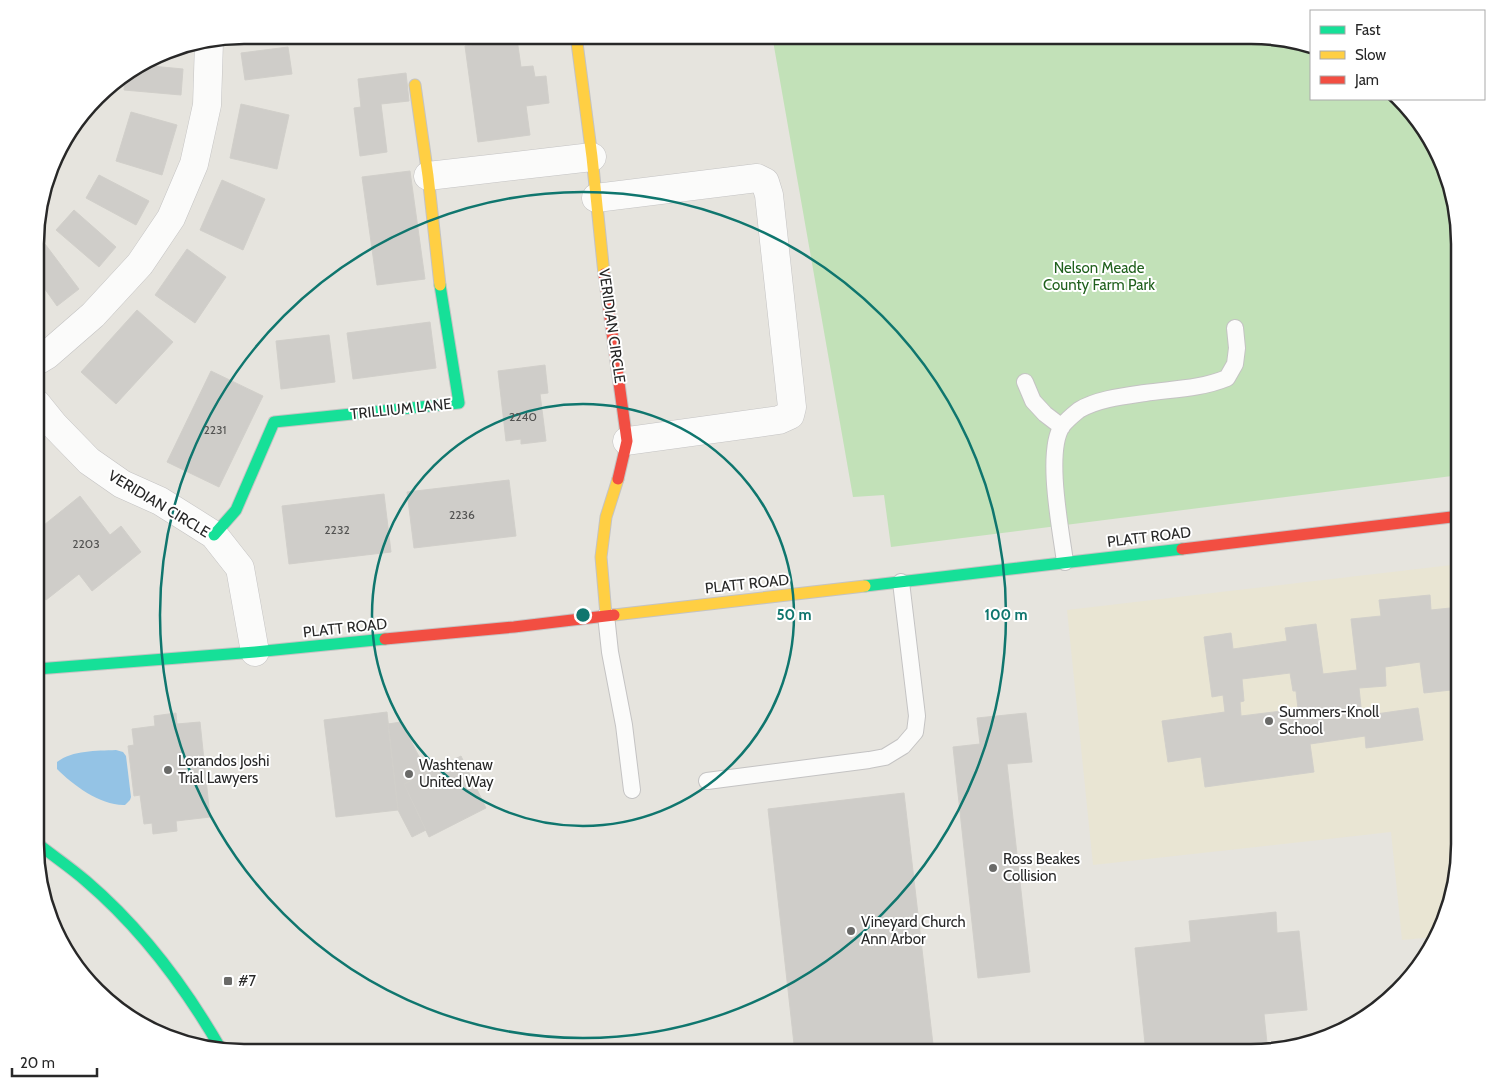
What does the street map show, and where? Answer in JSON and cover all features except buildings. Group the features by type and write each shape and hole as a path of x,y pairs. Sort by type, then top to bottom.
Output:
{"street":[{"name":"VERIDIAN CIRCLE","path":"577,44 592,157 604,273 627,441 619,476 606,517 600,557 606,615"},
{"path":"44,357 93,315 140,264 171,218 194,164 207,105 209,47"},
{"name":"TRILLIUM LANE","path":"214,535 236,510 274,422 459,403 441,295 428,176 415,85"},
{"path":"428,176 592,157"},
{"path":"596,198 757,178 765,182 768,195 792,407 790,416 779,420 627,441"},
{"name":"VERIDIAN CIRCLE","path":"44,412 89,461 122,484 160,501 214,535 240,568 254,652"},
{"name":"PLATT ROAD","path":"44,668 254,652 514,626 1451,517"},
{"path":"44,849 86,881 154,950 200,1013 217,1043"}],"lane":[{"path":"1065,562 1054,474 1054,450 1062,427 1079,410 1103,400 1194,388 1213,384 1227,378 1235,364 1237,348 1235,328"},
{"path":"1025,382 1032,401 1062,427"},
{"path":"707,781 869,760 885,757 903,746 914,732 917,716 901,582"},
{"path":"606,615 610,652 624,725 632,790"}],"shaded area":[{"name":"Summers-Knoll School","path":"1451,565 1451,857 1450,870 1441,908 1428,938 1402,940 1391,832 1093,865 1067,610"}],"green space":[{"name":"Nelson Meade County Farm Park","path":"774,44 1277,45 1310,53 1310,100 1391,100 1418,133 1431,155 1441,180 1450,218 1451,476 891,547 884,495 853,497"}],"water":[{"path":"116,750 123,752 126,756 131,797 125,805 97,798 79,788 57,769 57,762 70,755"}],"traffic: fast":[{"path":"214,535 236,510 274,422 459,403 440,285"},
{"path":"865,586 1182,549"},
{"path":"44,668 255,652 385,639"},
{"path":"44,848 106,899 144,939 178,982 217,1043"}],"traffic: slow":[{"path":"577,44 592,157 604,274"},
{"path":"415,85 428,176 440,285"},
{"path":"606,615 601,557 606,517 618,479"},
{"path":"614,615 865,586"}],"traffic: jam":[{"path":"604,274 627,441 618,479"},
{"path":"1182,549 1451,517"},
{"path":"385,639 514,627 614,615"}],"place":[{"name":"Summers-Knoll School","path":"1269,721"},
{"name":"Lorandos Joshi Trial Lawyers","path":"168,770"},
{"name":"Washtenaw United Way","path":"409,774"},
{"name":"Ross Beakes Collision","path":"993,868"},
{"name":"Vineyard Church Ann Arbor","path":"851,931"},
{"name":"#7","path":"228,981"}]}
